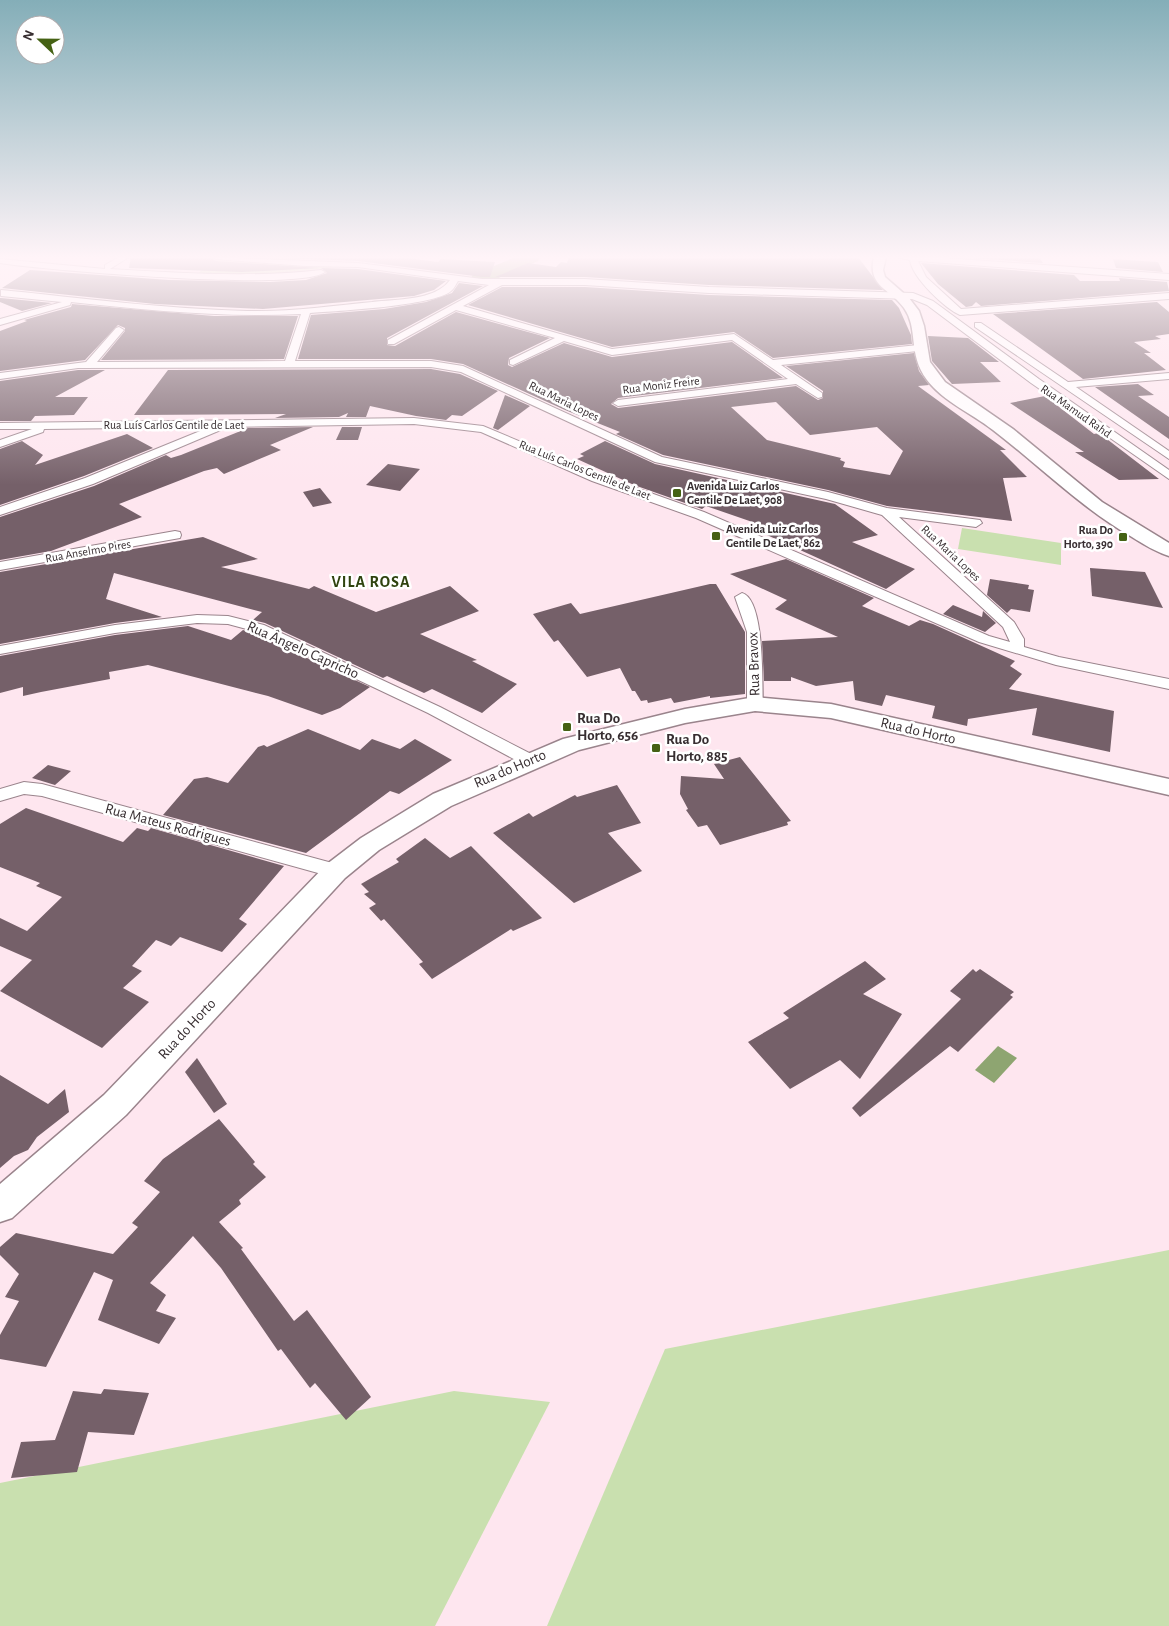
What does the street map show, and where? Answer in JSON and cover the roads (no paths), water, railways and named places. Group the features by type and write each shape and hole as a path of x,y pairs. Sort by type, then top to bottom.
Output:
{"street":[{"path":"89,365 117,333"},
{"path":"289,365 299,333"},
{"path":"391,342 408,333"},
{"path":"545,333 616,352 734,337 818,395"},
{"path":"916,333 918,348 932,376 950,395 996,424 1096,506 1169,550"},
{"name":"Rua Mamud Rahd","path":"970,333 1169,475"},
{"name":"Rua Mamud Rahd","path":"990,333 1169,456"},
{"path":"512,362 563,338"},
{"path":"770,363 918,348"},
{"name":"Rua Maria Lopes","path":"0,376 51,367 89,365 431,364 464,369 659,460 828,496 886,512 1009,625 1017,639 1017,650"},
{"path":"1066,385 1169,376"},
{"name":"Rua Moniz Freire","path":"618,403 797,381"},
{"name":"Rua Luís Carlos Gentile de Laet","path":"0,426 414,421 483,429 596,478 717,522 954,628 1017,650 1065,663 1169,684"},
{"path":"0,510 89,480 226,424"},
{"path":"0,444 47,426"},
{"path":"886,512 976,524"},
{"name":"Rua Anselmo Pires","path":"0,566 175,535"},
{"name":"Rua Bravox","path":"742,597 754,632 755,704"},
{"name":"Rua Ângelo Capricho","path":"0,650 135,626 197,619 228,620 258,628 279,637 434,710 529,760"},
{"name":"Rua do Horto","path":"0,1206 115,1105 336,871 370,844 407,819 442,800 529,760 571,744 612,732 755,704 794,706 832,711 1169,787"},
{"name":"Rua Mateus Rodrigues","path":"0,795 24,788 42,790 336,871"}],"place":[{"name":"Avenida Luiz Carlos Gentile De Laet, 908","path":"677,493"},
{"name":"Avenida Luiz Carlos Gentile De Laet, 862","path":"716,536"},
{"name":"Rua Do Horto, 390","path":"1123,537"},
{"name":"Rua Do Horto, 656","path":"567,727"},
{"name":"Rua Do Horto, 885","path":"656,748"}],"district":[{"name":"VILA ROSA","path":"371,582"}]}
